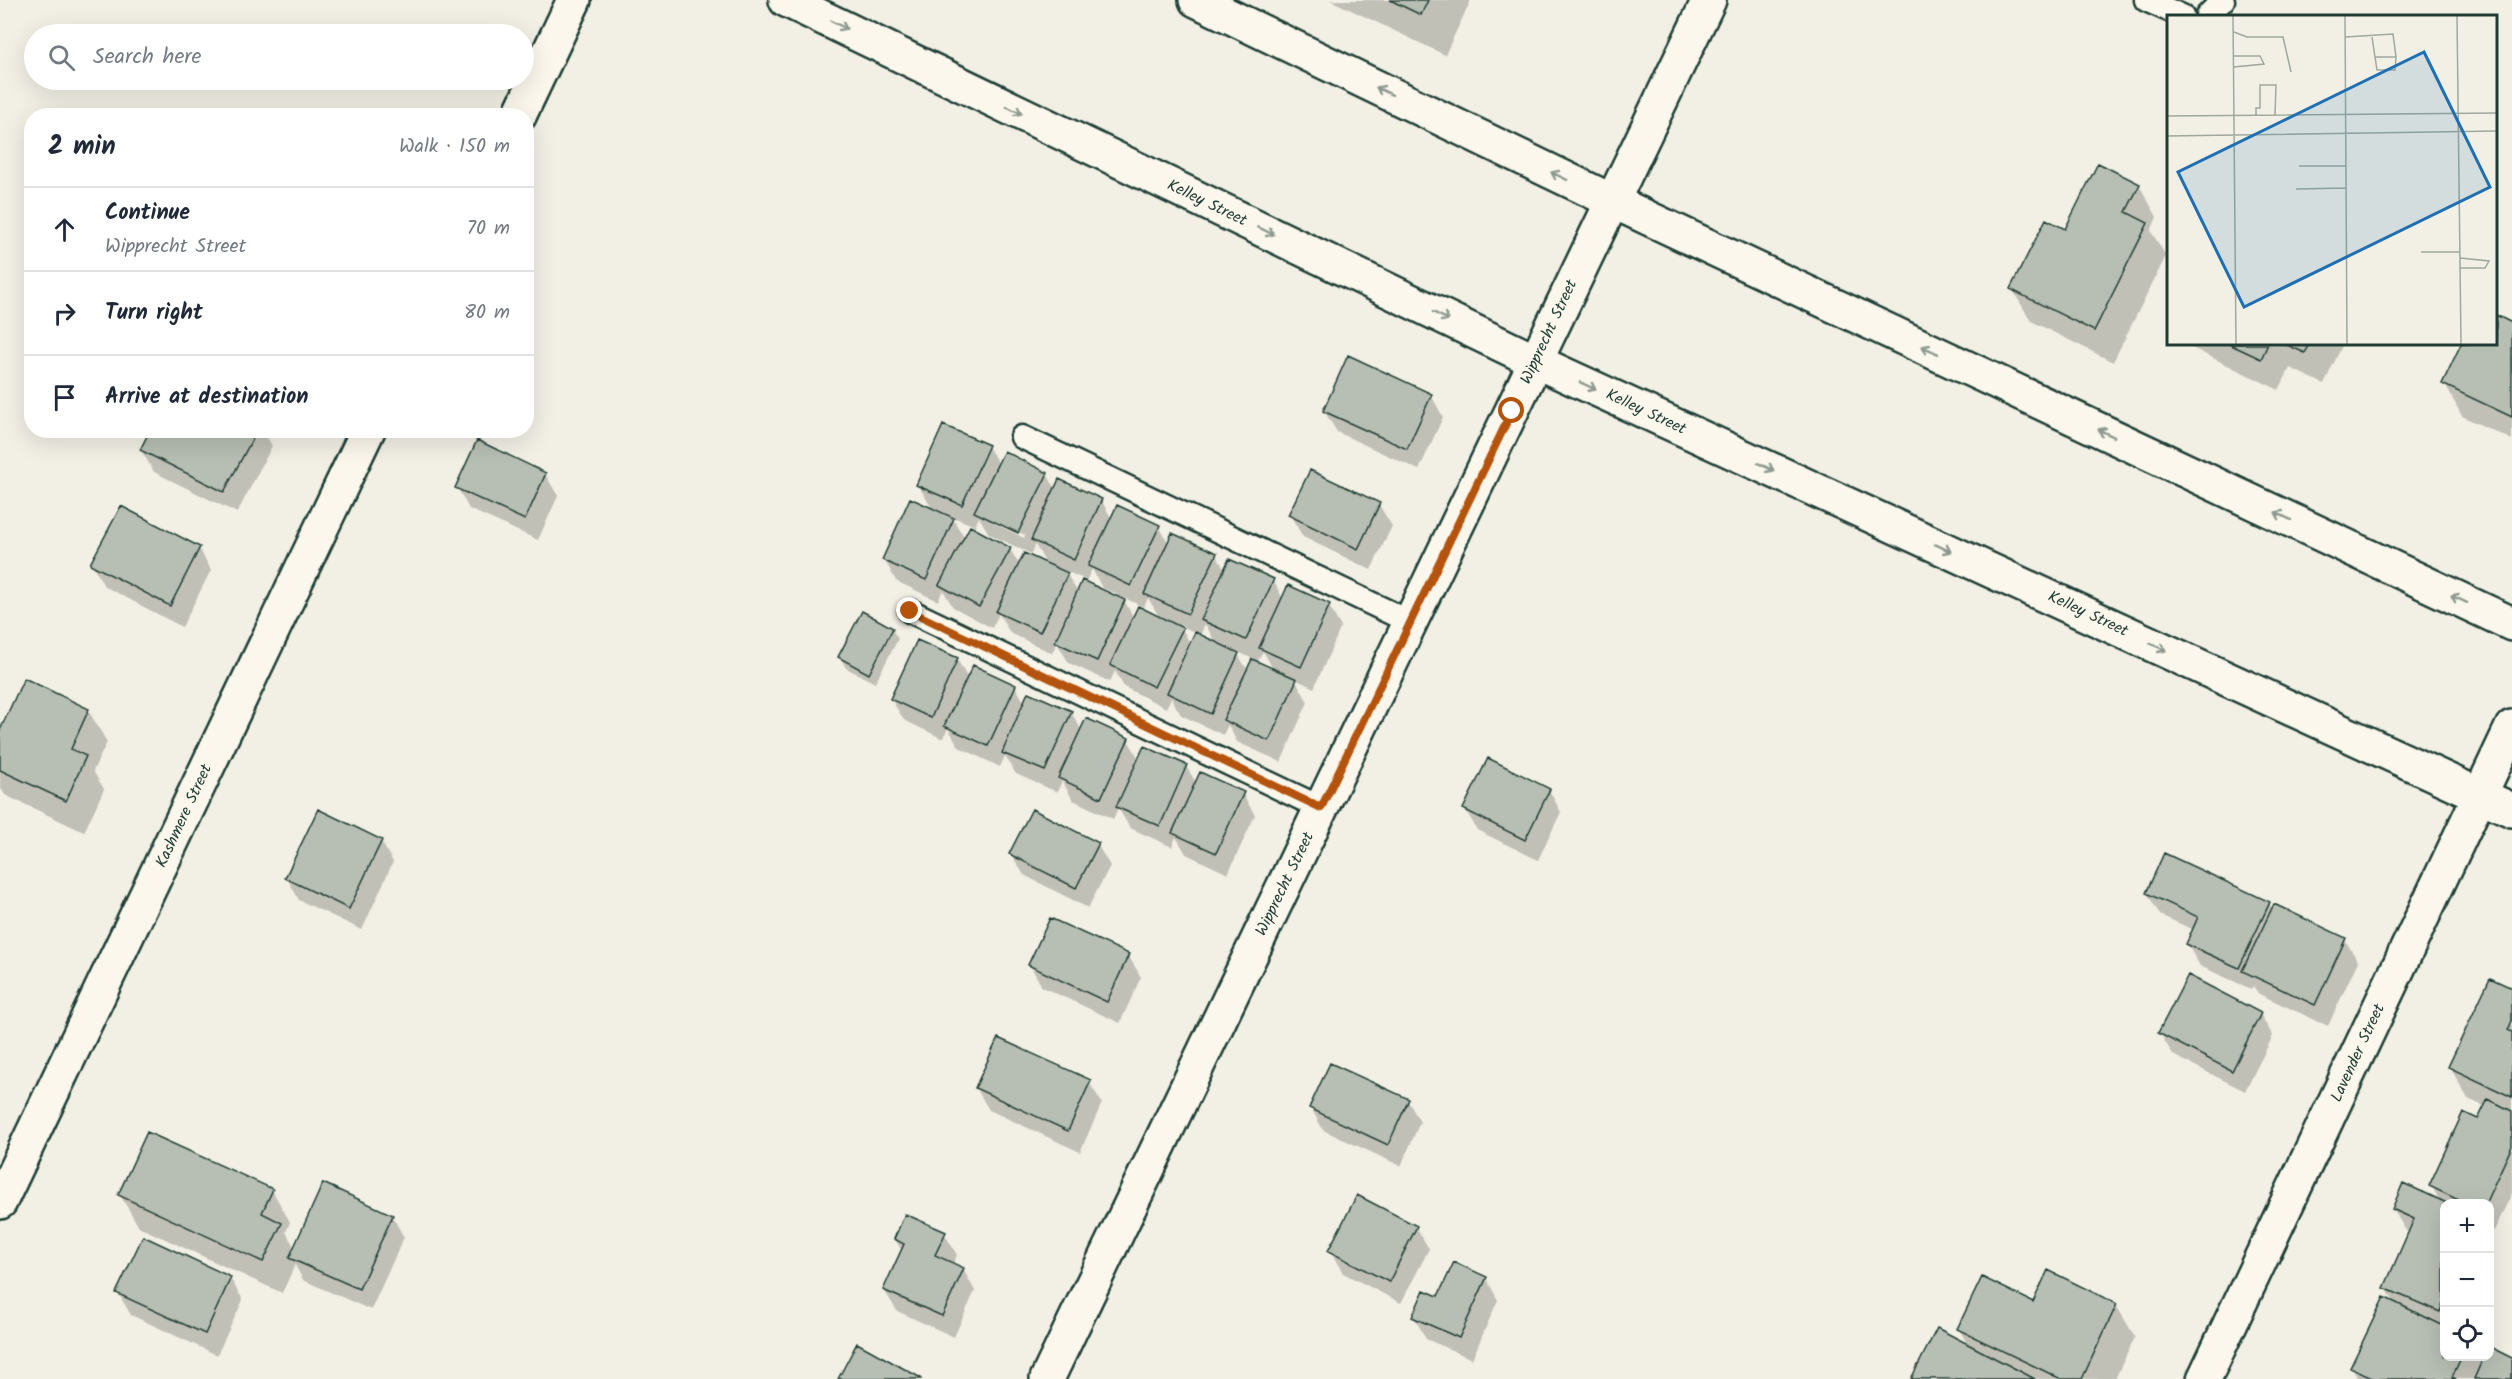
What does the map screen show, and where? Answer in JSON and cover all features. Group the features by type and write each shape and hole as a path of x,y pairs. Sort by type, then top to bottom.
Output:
{"main road":[{"path":"534,84 574,0"},
{"name":"Kelley Street","path":"786,0 1535,361 2512,810"},
{"path":"1196,0 1612,201 2512,624"},
{"name":"Wipprecht Street","path":"1047,1379 1709,0"},
{"path":"523,108 531,90"},
{"name":"Kashmere Street","path":"0,1202 364,438"},
{"name":"Lavender Street","path":"2204,1379 2512,727"}],"lane":[{"path":"2146,0 2180,15"},
{"path":"2208,15 2223,0"},
{"path":"1022,437 1410,622"},
{"path":"910,611 1321,808"}],"building":[{"path":"1390,0 1428,0 1421,15"},
{"path":"2098,163 2140,184 2126,212 2148,223 2094,331 2010,289 2046,219 2065,229"},
{"path":"2497,316 2512,323 2512,417 2442,384 2461,345 2497,345"},
{"path":"2231,345 2268,345 2261,359"},
{"path":"2287,345 2309,345 2305,353"},
{"path":"1348,355 1432,394 1407,449 1323,411"},
{"path":"943,425 989,445 962,505 916,485"},
{"path":"146,438 253,438 224,492 140,450"},
{"path":"477,440 546,473 525,520 455,488"},
{"path":"1004,451 1048,473 1018,533 974,512"},
{"path":"1310,470 1380,503 1358,549 1288,515"},
{"path":"1059,479 1102,499 1074,560 1031,540"},
{"path":"910,498 954,518 926,580 882,560"},
{"path":"1117,505 1160,525 1131,586 1088,566"},
{"path":"121,506 200,547 170,606 90,564"},
{"path":"970,526 1011,548 979,607 939,585"},
{"path":"1172,533 1217,553 1188,614 1144,594"},
{"path":"1024,553 1068,573 1040,632 996,612"},
{"path":"1229,559 1274,579 1246,640 1201,620"},
{"path":"1082,580 1125,600 1097,661 1055,642"},
{"path":"1288,585 1330,604 1301,667 1259,648"},
{"path":"1138,606 1183,628 1154,687 1110,665"},
{"path":"862,611 893,628 869,674 838,657"},
{"path":"1195,632 1239,653 1211,714 1167,693"},
{"path":"917,640 958,658 931,718 890,699"},
{"path":"1252,659 1297,679 1269,741 1223,720"},
{"path":"973,665 1016,685 988,746 944,726"},
{"path":"24,678 89,709 71,749 86,756 66,801 0,770 0,730"},
{"path":"1028,692 1072,711 1045,771 1002,753"},
{"path":"1086,718 1129,738 1101,798 1058,778"},
{"path":"1144,746 1187,765 1160,826 1116,807"},
{"path":"1488,758 1550,789 1525,840 1463,809"},
{"path":"1200,772 1244,792 1216,853 1172,833"},
{"path":"318,809 382,840 349,909 285,878"},
{"path":"1032,809 1099,843 1076,888 1009,854"},
{"path":"2164,853 2270,902 2239,968 2186,944 2198,917 2146,893"},
{"path":"2274,904 2346,938 2315,1005 2242,971"},
{"path":"1050,918 1129,954 1107,1002 1028,965"},
{"path":"2188,975 2261,1013 2232,1071 2158,1033"},
{"path":"2490,978 2512,988 2512,1021 2508,1030 2512,1032 2512,1097 2448,1067"},
{"path":"998,1038 1091,1080 1068,1131 975,1088"},
{"path":"1330,1063 1409,1099 1388,1145 1309,1108"},
{"path":"2488,1099 2512,1111 2512,1146 2487,1199 2456,1199 2429,1186 2463,1112 2478,1119"},
{"path":"147,1132 273,1189 262,1213 282,1223 263,1262 118,1195"},
{"path":"323,1183 393,1215 359,1289 289,1258"},
{"path":"2403,1183 2440,1200 2440,1312 2384,1288 2414,1219 2392,1209"},
{"path":"1357,1195 1417,1226 1389,1282 1328,1251"},
{"path":"905,1214 946,1232 935,1255 964,1268 942,1316 883,1290 904,1244 894,1239"},
{"path":"143,1236 231,1277 205,1334 116,1293"},
{"path":"1454,1262 1487,1277 1459,1338 1412,1317 1424,1290 1438,1296"},
{"path":"2048,1270 2117,1304 2082,1379 2061,1379 1957,1329 1982,1277 2033,1302"},
{"path":"2384,1297 2440,1324 2440,1361 2460,1361 2452,1377 2456,1379 2374,1379 2350,1368"},
{"path":"1937,1328 2035,1379 1911,1379"},
{"path":"857,1343 921,1378 921,1379 838,1379"},
{"path":"2494,1349 2512,1358 2512,1379 2474,1379 2482,1361 2494,1361"}],"route":[{"path":"910,611 1321,808 1512,411"}]}
